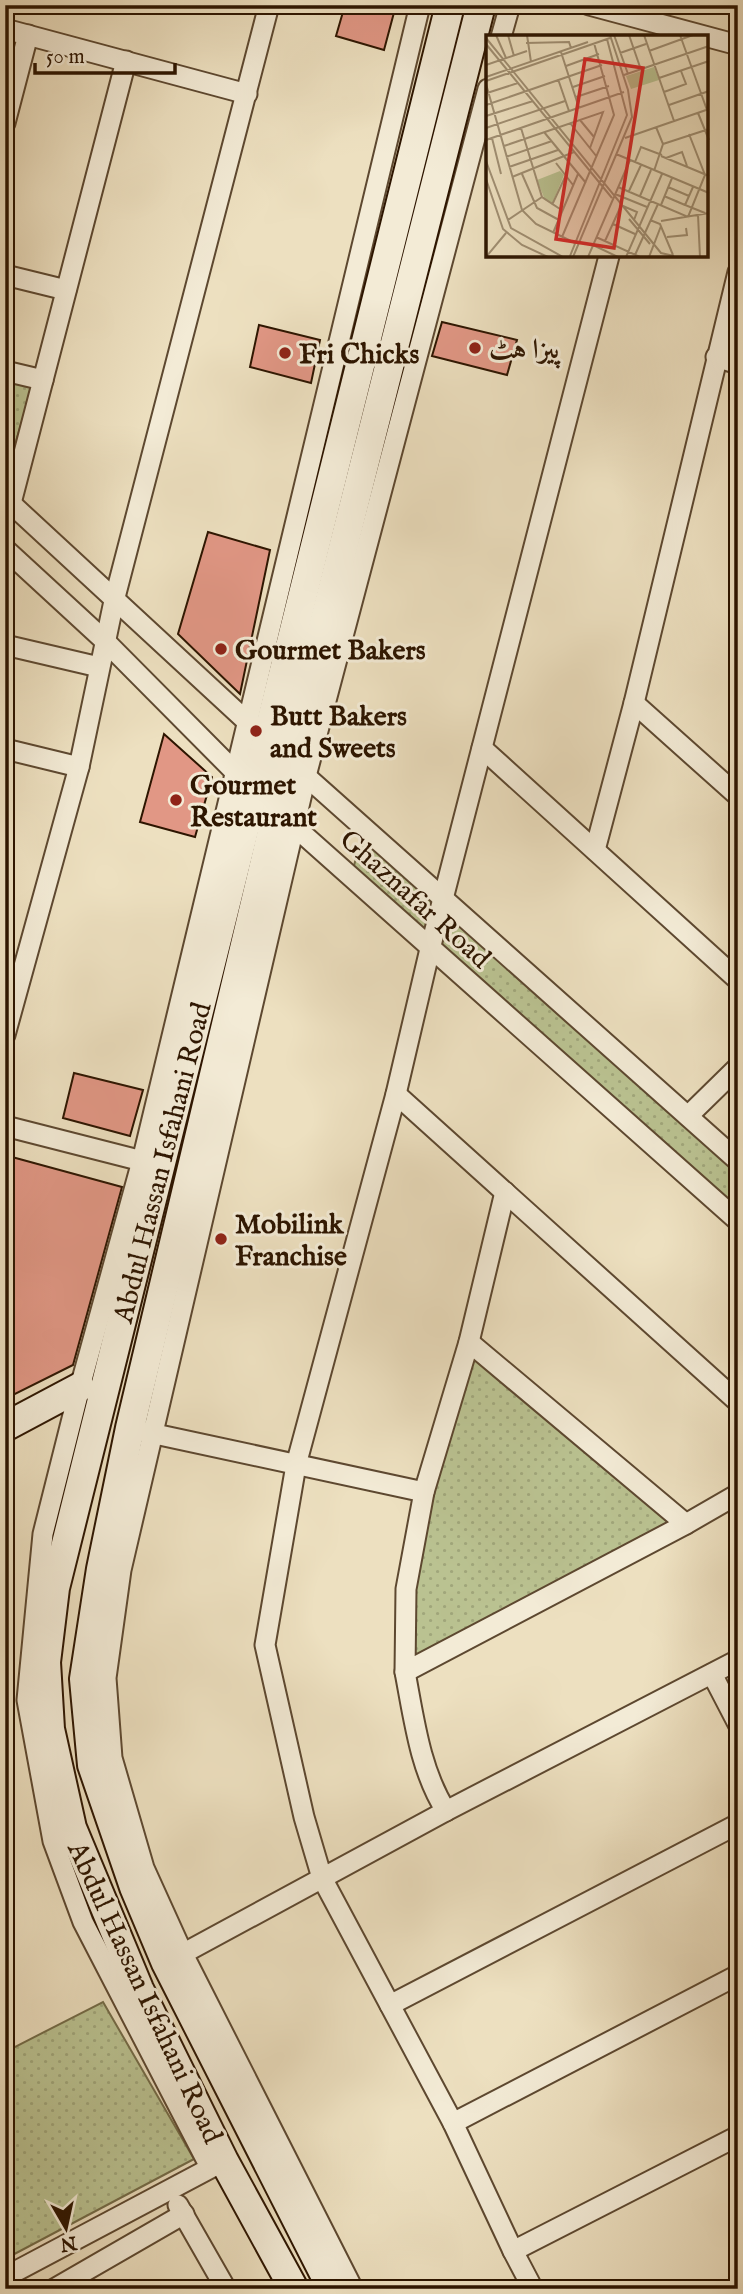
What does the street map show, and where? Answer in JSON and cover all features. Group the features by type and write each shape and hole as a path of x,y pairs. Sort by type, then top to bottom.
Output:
{"main road":[{"name":"Abdul Hassan Isfahani Road","path":"294,2289 217,2164 139,1989 72,1828 50,1729 46,1662 55,1588 151,1163 257,731 450,5"},
{"name":"Abdul Hassan Isfahani Road","path":"332,2289 174,1958 134,1887 92,1765 83,1679 101,1569 142,1431 297,768 481,5"},
{"path":"5,1427 80,1387"}],"street":[{"path":"5,1035 79,767 114,601 269,5"},
{"path":"257,731 420,5"},
{"path":"502,35 510,5"},
{"path":"589,5 668,32"},
{"path":"5,29 247,93"},
{"path":"5,123 28,35"},
{"path":"708,39 738,45"},
{"path":"8,501 43,380 126,61"},
{"path":"297,768 486,96"},
{"path":"533,2289 453,2123 322,1878 304,1817 265,1645 296,1465 396,1094 430,949 608,257"},
{"path":"595,850 634,704 738,272"},
{"path":"5,275 66,290"},
{"path":"716,357 738,364"},
{"path":"5,371 43,380"},
{"name":"Ghaznafar Road","path":"8,501 297,768 738,1161"},
{"name":"Ghaznafar Road","path":"5,549 105,641 245,782 738,1221"},
{"path":"5,645 99,667"},
{"path":"634,704 738,796"},
{"path":"482,748 738,980"},
{"path":"5,749 79,767"},
{"path":"688,1116 738,1067"},
{"path":"396,1094 738,1402"},
{"path":"5,1126 151,1163 80,1387 43,1534 27,1700 53,1841 83,1922 217,2164 5,2277"},
{"path":"446,1811 436,1796 420,1746 405,1672 406,1589 424,1492 469,1342 505,1192"},
{"path":"469,1342 687,1524"},
{"path":"142,1431 424,1492"},
{"path":"405,1672 687,1524 738,1494"},
{"path":"354,2289 174,1958 446,1811 738,1660"},
{"path":"712,1674 738,1724"},
{"path":"390,2005 738,1824"},
{"path":"453,2123 738,1975"},
{"path":"513,2251 738,2136"},
{"path":"170,2190 226,2289"},
{"path":"54,2289 184,2214"}],"green space":[{"path":"5,375 34,381 5,478"},
{"path":"364,828 738,1161 738,1218 351,877"},
{"path":"469,1342 686,1524 405,1672 406,1589"},
{"path":"103,2002 194,2159 5,2259 5,2052"}],"building":[{"path":"345,5 396,5 384,50 336,36"},
{"name":"پیزا ہٹ","path":"442,322 517,340 507,375 432,356"},
{"name":"Fri Chicks","path":"259,325 320,340 311,383 250,367"},
{"name":"Gourmet Bakers","path":"208,532 270,550 240,694 178,634"},
{"name":"Gourmet Restaurant","path":"164,734 212,777 195,837 140,822"},
{"path":"74,1073 143,1090 130,1136 63,1118"},
{"path":"12,1157 122,1187 73,1365 5,1399 5,1183"}],"place":[{"name":"پیزا ہٹ","path":"475,348"},
{"name":"Fri Chicks","path":"285,353"},
{"name":"Gourmet Bakers","path":"221,649"},
{"name":"Butt Bakers and Sweets","path":"256,731"},
{"name":"Gourmet Restaurant","path":"176,800"},
{"name":"Mobilink Franchise","path":"221,1239"}]}
